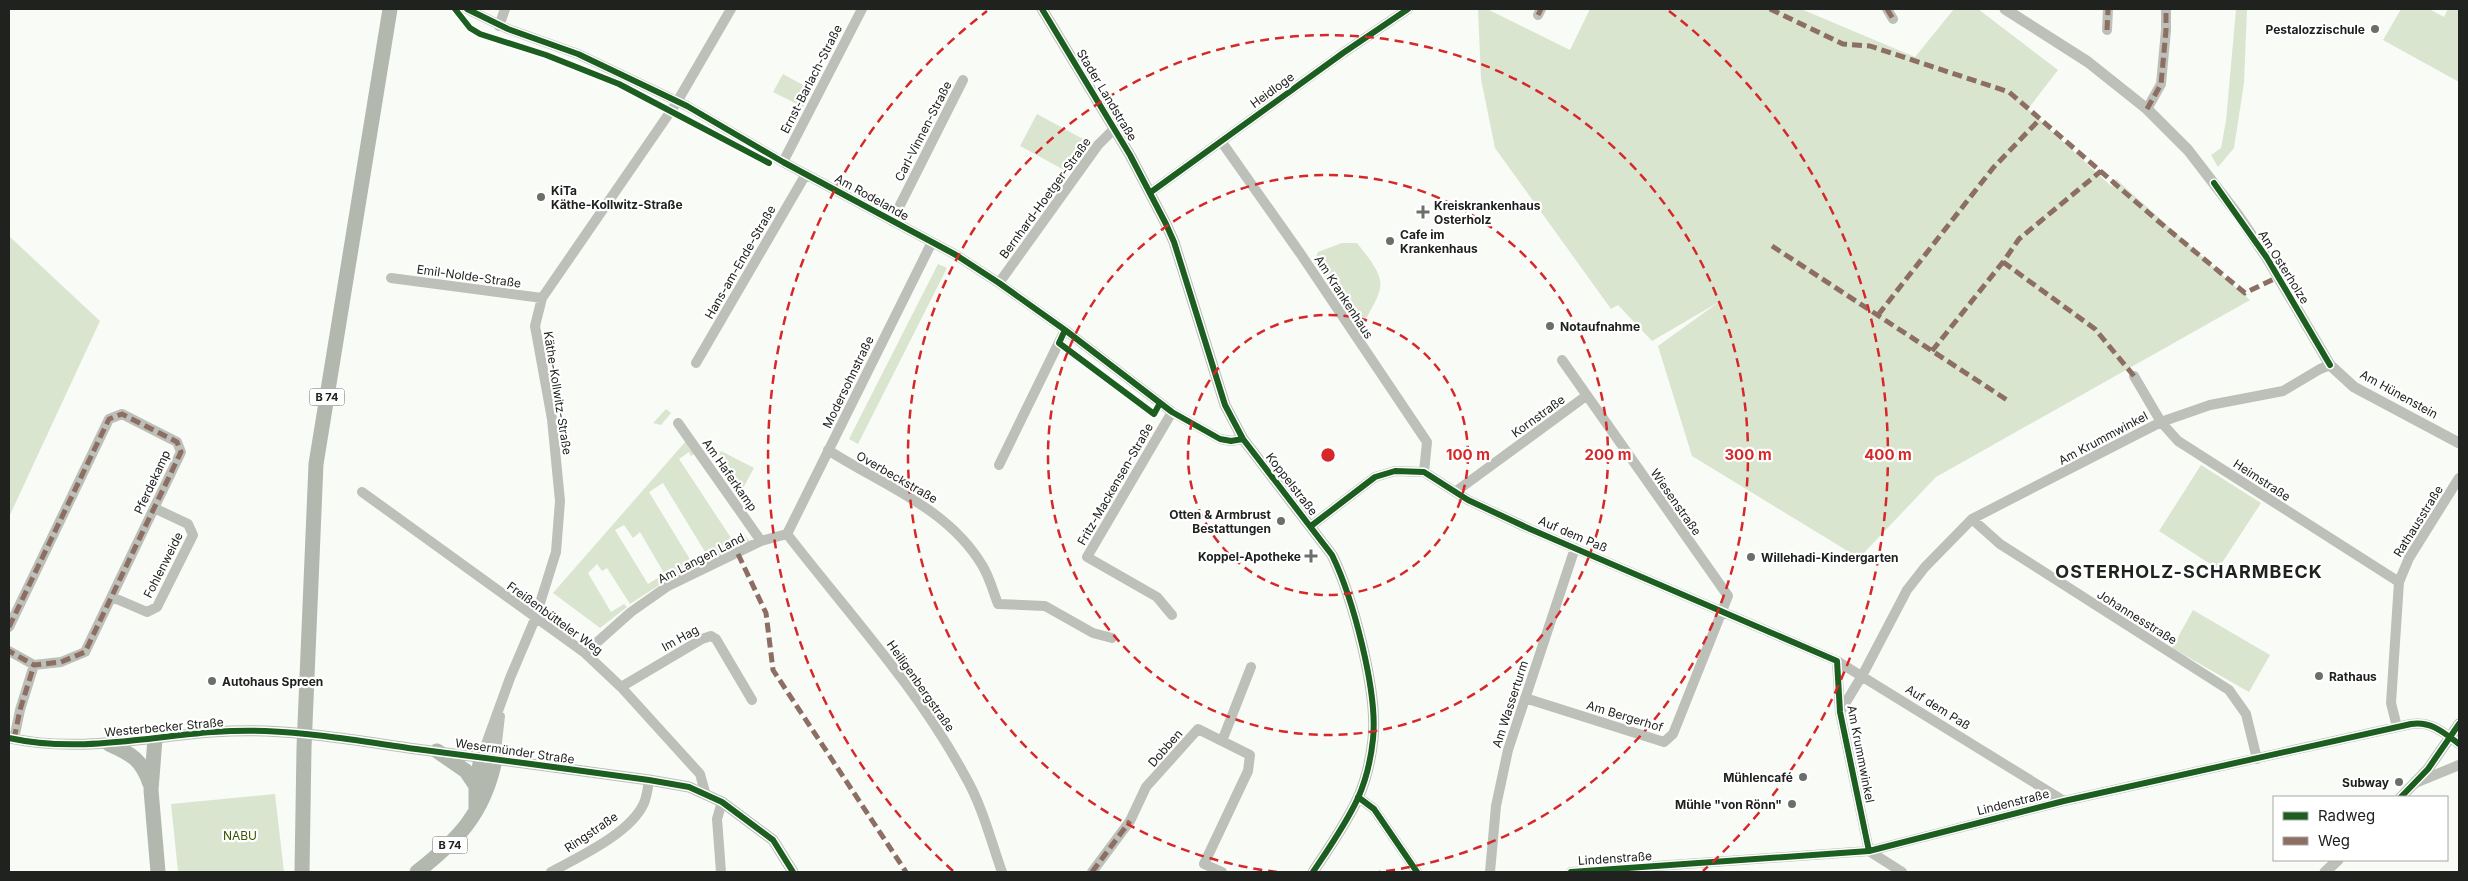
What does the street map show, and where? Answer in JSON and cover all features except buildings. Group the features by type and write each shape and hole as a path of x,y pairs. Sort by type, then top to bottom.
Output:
{"main road":[{"name":"B 74","path":"302,872 304,748 316,464 390,9"},
{"path":"150,740 142,758 152,790"},
{"path":"150,740 158,872"},
{"path":"109,744 127,752 144,767"},
{"path":"437,751 466,771 476,786"},
{"path":"476,811 476,786 488,759"},
{"path":"476,811 486,793 488,759"},
{"name":"B 74","path":"417,872 457,839 476,811"}],"street":[{"name":"Am Rodelande","path":"467,9 499,26 578,54 677,102 783,162 932,242 999,283 1065,330 1172,412 1220,439 1231,441 1243,439"},
{"path":"499,26 505,9"},
{"name":"Käthe-Kollwitz-Straße","path":"488,759 488,735 501,707 510,678 535,619 556,552 560,501 552,419 535,326 542,298 677,102 731,9"},
{"name":"Ernst-Barlach-Straße","path":"783,162 862,9"},
{"name":"Stader Landstraße","path":"1042,9 1151,192"},
{"name":"Heidloge","path":"1151,192 1343,52 1408,9"},
{"path":"1888,9 1893,18"},
{"name":"Am Osterholze","path":"2005,9 2088,62 2147,109 2192,155 2238,215 2271,264 2330,365"},
{"path":"2107,30 2108,9"},
{"path":"2147,109 2161,84 2166,9"},
{"name":"Carl-Vinnen-Straße","path":"892,220 963,80"},
{"name":"Bernhard-Hoetger-Straße","path":"999,283 1098,145 1114,129"},
{"name":"Am Krankenhaus","path":"1221,141 1427,442 1424,472"},
{"name":"Hans-am-Ende-Straße","path":"696,363 806,174"},
{"name":"Koppelstraße","path":"1151,192 1174,242 1225,405 1243,439 1332,555 1352,604 1369,688 1373,738 1367,768 1358,797 1340,832 1313,872"},
{"name":"Modersohnstraße","path":"787,534 932,242"},
{"name":"Emil-Nolde-Straße","path":"391,278 542,298"},
{"path":"999,465 1065,330"},
{"name":"Wiesenstraße","path":"1562,360 1728,596 1724,610"},
{"path":"2161,422 2210,405 2283,391 2330,365"},
{"name":"Am Hünenstein","path":"2330,365 2354,387 2459,443"},
{"name":"Heimstraße","path":"2134,376 2161,422 2178,441 2399,582"},
{"name":"Kornstraße","path":"1455,492 1586,396"},
{"name":"Fritz-Mackensen-Straße","path":"1172,412 1087,557 1157,597 1172,615"},
{"name":"Pferdekamp","path":"9,626 109,419 122,414 177,442 181,452 85,652 61,662 34,665"},
{"name":"Am Haferkamp","path":"678,422 761,541"},
{"name":"Am Krummwinkel","path":"1840,712 1863,674 1907,590 1925,567 1972,519 2161,422"},
{"name":"Overbeckstraße","path":"828,450 927,508 955,529 982,566 998,604 1044,606 1093,633 1112,638"},
{"path":"1311,526 1375,478 1396,471 1424,472"},
{"name":"Auf dem Paß","path":"1424,472 1455,492 1495,512 1575,548 1724,610 1863,674 2064,800"},
{"name":"Rathausstraße","path":"2397,727 2391,703 2399,582 2409,558 2459,478"},
{"name":"Freißenbütteler Weg","path":"362,492 535,619 584,652 621,687 700,774 704,792"},
{"name":"Fohlenweide","path":"112,597 147,612 157,607 193,535 188,524 154,508"},
{"name":"Johannesstraße","path":"1972,519 2000,544 2229,690 2246,714 2257,759"},
{"name":"Am Langen Land","path":"584,652 631,612 668,586 761,541 787,534"},
{"name":"Heiligenbergstraße","path":"787,534 872,637 936,728 968,780 1002,872"},
{"name":"Am Wasserturm","path":"1490,872 1496,806 1508,750 1575,548"},
{"name":"Am Bergerhof","path":"1525,698 1664,742 1673,734 1724,610"},
{"name":"Im Hag","path":"621,687 702,639 711,636 716,639 752,700"},
{"path":"9,651 34,665 11,738"},
{"name":"Am Krummwinkel","path":"1837,661 1840,712 1869,851"},
{"path":"1222,741 1251,667"},
{"name":"Lindenstraße","path":"1572,872 1869,851 2064,800 2423,722 2431,725 2455,741"},
{"path":"2402,796 2455,741 2459,724"},
{"name":"Dobben","path":"1092,872 1130,821 1146,788 1198,729 1250,755 1248,770 1204,864 1222,872"},
{"name":"Westerbecker Straße","path":"11,738 48,744 109,744 239,731 288,732 322,736"},
{"name":"Wesermünder Straße","path":"322,736 649,780 704,792 722,802 772,840 793,872"},
{"path":"2414,783 2459,765"},
{"name":"Ringstraße","path":"551,872 587,852 623,828 645,802 649,780"},
{"path":"1358,797 1374,809 1417,872"},
{"path":"721,872 717,820 722,802"},
{"path":"1869,851 1902,872"},
{"path":"2325,872 2337,861"}],"green space":[{"path":"1478,9 1487,9 1570,50 1590,9 1801,9 1915,57 1954,9 1978,9 2058,70 2028,109 2111,186 2116,179 2250,300 1936,477 1859,558 1692,456 1658,346 1719,302 1652,341 1618,305 1611,309 1495,148 1481,79"},
{"path":"2236,9 2247,9 2244,83 2234,148 2218,167 2211,155 2221,148 2226,121"},
{"path":"2401,9 2429,9 2444,17 2448,9 2459,9 2459,82 2383,40"},
{"path":"783,74 812,90 803,107 773,92"},
{"path":"1037,114 1083,139 1066,171 1020,146"},
{"path":"9,236 100,321 9,517"},
{"path":"1342,243 1357,243 1375,267 1379,276 1379,293 1361,328 1314,262 1318,252"},
{"path":"938,264 947,268 858,444 849,439"},
{"path":"666,409 671,413 661,425 653,423"},
{"path":"686,441 696,453 691,456 689,452 679,459 733,541 744,534 751,543 710,560 663,483 649,492 691,561 703,554 707,561 668,580 640,532 633,538 624,525 615,530 648,584 661,576 664,582 630,604 607,568 602,571 597,564 588,573 611,612 624,604 627,607 600,628 553,593"},
{"path":"721,451 754,468 743,488 719,455"},
{"path":"2201,465 2261,503 2218,569 2159,531"},
{"path":"2193,610 2270,655 2249,692 2172,648"},
{"name":"NABU","path":"275,794 284,872 178,872 171,804"}],"marked path":[{"path":"1538,15 1541,9"},
{"path":"1770,9 1843,44 1870,46 2009,92 2158,221 2245,293 2278,277"},
{"path":"1887,9 1893,19"},
{"path":"2107,30 2108,9"},
{"path":"2147,109 2161,84 2166,9"},
{"path":"1878,315 1993,168 2040,119"},
{"path":"1932,351 2019,239 2101,171"},
{"path":"1772,246 2007,400"},
{"path":"2003,262 2095,329 2134,376"},
{"path":"9,627 109,419 122,414 177,442 181,452 85,652 61,662 34,665 9,651"},
{"path":"738,554 766,613 773,670 906,872"},
{"path":"14,739 20,710 34,665"},
{"path":"1092,872 1130,821"}],"cycle path":[{"path":"455,9 470,28 480,34 546,55 619,84 769,163"},
{"path":"467,9 508,29 578,54 687,106 783,162 956,255 1065,330 1172,412 1220,439 1231,441 1243,439"},
{"path":"1042,9 1130,155 1166,224 1174,242 1225,405 1243,439 1332,555 1356,620 1372,696 1374,719 1372,746 1366,776 1358,798 1343,827 1313,872"},
{"path":"1151,192 1343,53 1408,9"},
{"path":"2214,183 2267,258 2330,365"},
{"path":"1065,330 1059,343 1154,414 1160,403"},
{"path":"1311,526 1375,477 1395,471 1424,472 1468,500 1530,529 1837,661 1840,712 1869,851"},
{"path":"1571,872 1869,851 2064,801 2411,724 2431,726 2459,744"},
{"path":"2402,796 2428,769 2459,724"},
{"path":"9,738 41,743 73,744 105,743 233,731 284,732 649,780 689,787 722,802 773,840 793,872"},
{"path":"1358,797 1374,809 1417,872"}],"place":[{"name":"Pestalozzischule","path":"2375,29"},
{"name":"KiTa Käthe-Kollwitz-Straße","path":"541,197"},
{"name":"Kreiskrankenhaus Osterholz","path":"1423,212"},
{"name":"Cafe im Krankenhaus","path":"1390,241"},
{"name":"Notaufnahme","path":"1550,326"},
{"name":"Otten & Armbrust Bestattungen","path":"1281,521"},
{"name":"Koppel-Apotheke","path":"1311,556"},
{"name":"Willehadi-Kindergarten","path":"1751,557"},
{"name":"Rathaus","path":"2319,676"},
{"name":"Autohaus Spreen","path":"212,681"},
{"name":"Mühlencafé","path":"1803,777"},
{"name":"Subway","path":"2399,782"},
{"name":"Mühle \"von Rönn\"","path":"1792,804"}],"district":[{"name":"OSTERHOLZ-SCHARMBECK","path":"2189,571"}]}
